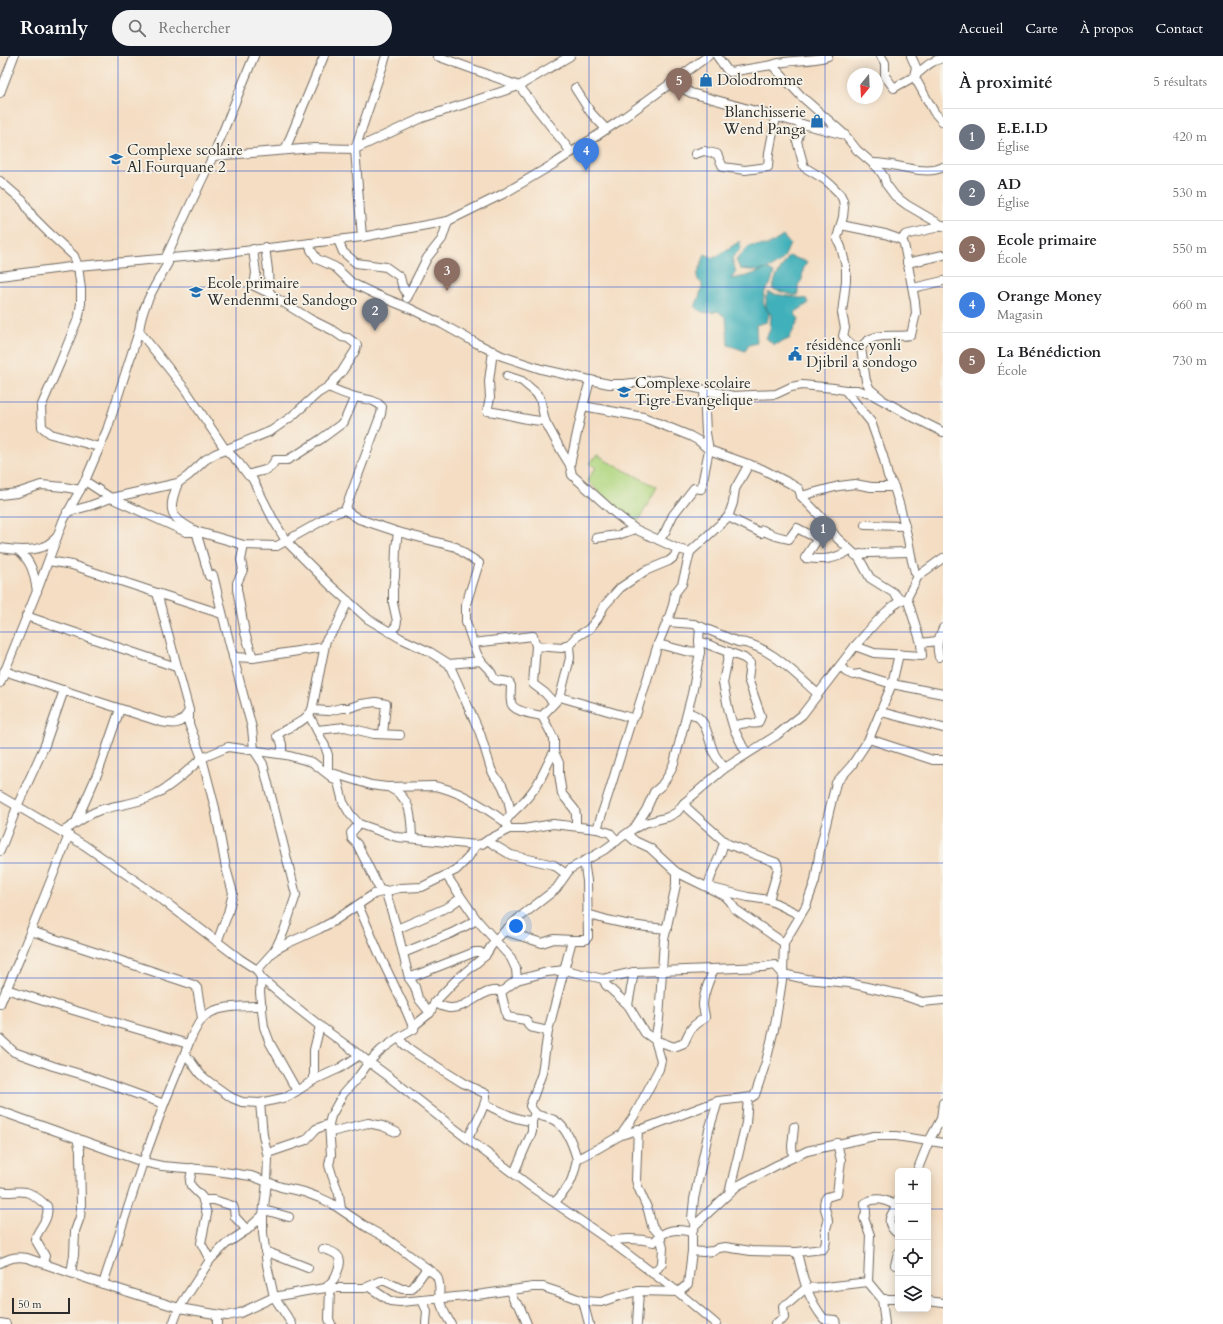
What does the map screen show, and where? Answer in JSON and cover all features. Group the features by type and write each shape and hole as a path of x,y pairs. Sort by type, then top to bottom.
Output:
{"street":[{"path":"1,90 14,56"},
{"path":"165,259 213,156 254,56"},
{"path":"285,150 324,56"},
{"path":"362,237 355,149 386,56"},
{"path":"437,56 519,86 570,152"},
{"path":"213,156 314,148 355,149 422,118 519,86 570,56"},
{"path":"0,276 78,266 165,259 338,240 448,221 461,216 515,187 606,129 708,56"},
{"path":"717,56 730,72 776,61 815,59 828,56"},
{"path":"881,56 885,64 885,76 894,88 914,76 926,66 943,58"},
{"path":"911,56 916,67 914,76 934,112 943,122"},
{"path":"776,61 801,96 845,134 857,150 881,172 886,184 895,196 907,205 942,225"},
{"path":"672,83 691,93 802,124 845,134"},
{"path":"575,88 591,113 606,129"},
{"path":"695,154 704,151 717,154 723,167 745,170 768,167 769,153 776,117"},
{"path":"802,124 798,141 804,167 824,179 840,194 844,207 844,217 838,238 846,267 842,313 845,328 843,336 851,345 861,348"},
{"path":"872,163 883,162 923,170 938,170 943,167"},
{"path":"0,181 23,201 33,217 74,256 78,266 81,289 79,316 41,408 42,427 51,434 99,447"},
{"path":"403,306 427,258 442,239 448,221"},
{"path":"841,225 875,232 902,240"},
{"path":"902,240 905,235 942,225"},
{"path":"338,240 343,252 356,263 386,267 400,277 402,285 408,296"},
{"path":"902,240 913,288 916,313 911,335 884,335 869,339 864,343 861,348 866,381 870,389 881,398 913,418 943,432"},
{"path":"310,243 311,250 317,259 336,267 352,283 442,324 502,356 535,367 609,384 624,384 658,380 733,396 776,394 791,387 802,385 857,390 881,398"},
{"path":"265,247 269,274 269,291 271,294"},
{"path":"67,512 111,498 178,483 205,460 226,449 271,430 291,417 318,393 328,387 340,373 355,351 357,345 348,338 342,337 271,294 254,286 256,273 253,249"},
{"path":"907,263 943,255"},
{"path":"0,683 37,592 67,512 85,481 107,430 139,331 141,317 147,300 168,263 165,259"},
{"path":"913,288 943,281"},
{"path":"139,331 185,389 226,449 252,478 274,522 286,540 330,585 368,619 430,652 449,664 480,733 491,769 495,777 502,785 508,799 511,814"},
{"path":"493,351 490,375 490,398 487,411 533,421 545,421"},
{"path":"507,376 522,380 540,398 545,421 570,465 572,475 635,529 678,549 690,552"},
{"path":"570,465 590,380"},
{"path":"328,387 353,397 372,400 382,407 381,414 344,510"},
{"path":"659,540 665,532 673,515 694,488 701,488 709,450 706,433 704,390"},
{"path":"845,390 871,422 883,456 888,476 894,487 905,526 915,572 918,576"},
{"path":"248,475 270,469 275,460 287,460 336,428 344,422 353,397"},
{"path":"583,406 643,417 690,436 699,441 709,450 775,474 799,489 801,496 837,538 859,558 870,578 904,599 921,643 922,656"},
{"path":"596,829 632,718 636,715 658,644 673,605 674,593 682,584 690,552 728,517 733,503 735,489 749,464"},
{"path":"85,481 111,498 186,532 196,531"},
{"path":"178,483 171,506 174,516 178,520 196,531 244,545 277,546 320,522 330,514 344,510 359,519 398,532 456,546 464,554 479,563 466,604 466,622 475,650 481,661 493,673 493,677 496,680 509,682 511,686 510,701 514,709 542,716 554,740 554,752 559,763 562,794 575,810 576,826"},
{"path":"801,496 839,486 856,484 871,488 894,487"},
{"path":"0,495 17,494 40,486 64,487 80,490"},
{"path":"728,517 761,533 763,530 776,537 789,539 796,528 818,539"},
{"path":"827,525 806,558 830,559 843,554 852,553 910,552"},
{"path":"865,526 905,526"},
{"path":"596,538 618,535 635,529"},
{"path":"196,531 209,576 213,575 252,728 254,750 263,764 296,895 284,931 275,950 259,974 264,1027 270,1043 297,1090"},
{"path":"390,632 396,626 397,621 393,603 393,589 398,532"},
{"path":"0,548 18,550 46,546 57,537"},
{"path":"244,545 241,560 242,570 237,583 237,589 245,633 253,658"},
{"path":"542,716 560,697 570,658 569,645 589,629 598,618 604,606 620,588 645,571 669,561 674,557 678,549"},
{"path":"18,550 30,563 34,572 37,592"},
{"path":"49,561 72,565 222,614"},
{"path":"630,831 645,823 668,817 677,812 684,803 725,768 794,723 802,715 855,646 897,602 904,599 918,576 941,563"},
{"path":"156,593 189,710 189,724 202,758 215,808 226,868 233,893 217,942"},
{"path":"281,754 283,748 281,740 277,736 281,732 302,720 310,712 326,640 336,626 348,601"},
{"path":"26,616 176,667"},
{"path":"667,622 694,624 738,642 744,642 752,645 767,653 788,668 818,694"},
{"path":"341,1209 339,1194 330,1169 332,1154 330,1128 331,1116 344,1094 369,1062 381,1050 414,1029 415,1025 430,1013 435,1002 457,979 484,956 496,940 520,917 556,889 570,869 604,850 630,831 640,821 654,792 661,786 668,776 674,763 688,713 700,652 700,626"},
{"path":"855,646 874,653 941,658 937,648 937,641 943,628"},
{"path":"473,643 533,636 536,646 533,684 545,692 554,703"},
{"path":"699,641 744,658 750,663 748,679 761,716 759,722 756,724 748,723 734,725"},
{"path":"921,643 937,641"},
{"path":"536,646 562,648 573,642"},
{"path":"658,644 685,651 700,652"},
{"path":"233,657 253,658 324,647"},
{"path":"729,652 723,683 734,729 747,753"},
{"path":"577,1159 621,1135 648,1127 718,1101 748,1098 755,1095 766,1062 775,1025 783,974 784,943 806,906 815,881 820,848 836,783 852,765 868,739 892,684 899,654"},
{"path":"449,664 481,661"},
{"path":"840,666 846,672 853,675 860,674 892,684 943,694"},
{"path":"4,671 161,722 176,724 184,720 189,710"},
{"path":"0,851 44,745 64,690"},
{"path":"560,697 632,718"},
{"path":"310,712 330,711 340,708 349,708 364,703 383,702 386,704 383,734"},
{"path":"75,824 96,776 120,709"},
{"path":"310,712 328,755 327,771 338,782 343,802 350,814 359,824 397,837 476,845 482,844 510,829 524,829 553,824 596,829 610,833 617,841"},
{"path":"881,712 943,728"},
{"path":"688,713 695,714 703,722 715,754 725,768"},
{"path":"317,730 344,727 374,734 400,735"},
{"path":"868,739 933,760 943,760"},
{"path":"0,1004 31,931 65,833 85,817 100,810 134,803 152,796 173,783 202,758 228,747 281,754 312,762 327,771 364,784 387,787 440,787 470,800 505,822 510,829"},
{"path":"505,822 522,804 538,783 554,752"},
{"path":"387,787 397,791 403,797 409,808 412,838"},
{"path":"0,796 65,833 156,895 259,974 320,1026 514,1172 530,1186 610,1241 678,1292 716,1324"},
{"path":"684,803 688,809 728,844 776,863 778,869 769,900"},
{"path":"359,824 351,832 352,839 357,844 383,891 397,929 409,978 415,987 418,998 430,1013"},
{"path":"630,831 635,841 650,848 676,872 725,896 735,910 784,943"},
{"path":"488,840 511,855 554,865 566,874"},
{"path":"708,887 724,841"},
{"path":"275,950 296,938 326,925 358,906 374,894 400,888 422,887 456,870 468,858 476,845"},
{"path":"505,931 542,943 554,939 584,940 588,937 587,881 584,860"},
{"path":"621,1135 636,1112 659,1069 661,1060 655,1040 659,1019 664,940 676,885 676,872"},
{"path":"446,875 477,920 511,958 516,969 517,980"},
{"path":"708,887 748,897 769,900 800,915"},
{"path":"397,929 448,907 461,898"},
{"path":"358,906 414,1029"},
{"path":"587,914 608,921 631,926 667,929"},
{"path":"403,953 452,933 477,920"},
{"path":"31,931 194,985 198,992 202,1018"},
{"path":"514,1172 532,1132 534,1117 530,1106 542,1073 548,1031 572,940"},
{"path":"409,978 475,952 480,952 484,956"},
{"path":"501,992 517,980 547,972 565,970 603,979 634,972 775,965 783,974 806,979 849,983 878,991 902,995 922,1002 943,1000"},
{"path":"603,979 606,985 628,1005 645,1033 655,1040 674,1046 684,1043 692,1027 697,1021 705,1018 703,1005 708,983 714,969"},
{"path":"628,1005 634,972"},
{"path":"6,989 188,1044"},
{"path":"435,1002 439,1005 456,1008 489,991 497,990 501,992"},
{"path":"501,992 507,1017 526,1020 530,1027 548,1031"},
{"path":"103,1284 143,1162 164,1104 193,1033 202,1018 213,1012 221,1009 243,1006 262,1006"},
{"path":"314,1080 314,1050 320,1026"},
{"path":"398,1038 406,1047 463,1083 486,1094 487,1097 485,1104 468,1138"},
{"path":"0,1039 14,1052 87,1076 164,1104"},
{"path":"185,1053 200,1074 232,1098 242,1102 260,1103 287,1097 314,1080 340,1068 360,1055"},
{"path":"729,1192 746,1123 748,1098"},
{"path":"369,1287 390,1301 400,1302 510,1291 533,1286 543,1287 582,1301 601,1302 639,1291 678,1292 688,1284 694,1229 692,1218 694,1199 718,1101"},
{"path":"260,1103 263,1135 268,1153 264,1212 265,1251 267,1265 274,1297 292,1324"},
{"path":"918,1168 929,1141 941,1119 943,1103"},
{"path":"485,1104 527,1121 534,1117 552,1119 562,1127 573,1145 577,1159 571,1183 567,1190 554,1202"},
{"path":"0,1111 143,1162 162,1166 192,1168 245,1175 281,1187 304,1192 331,1203 391,1242 436,1275 440,1281 440,1304 451,1324"},
{"path":"268,1153 306,1140 316,1129 330,1128 344,1130 368,1123 382,1126 396,1132"},
{"path":"793,1157 792,1146 794,1127"},
{"path":"638,1129 636,1180 648,1210 652,1226 660,1235 663,1248 662,1262 652,1273"},
{"path":"610,1241 627,1238 654,1242 660,1235 669,1231 694,1229 729,1192 737,1186 777,1164 807,1151 836,1143 874,1136 896,1136 943,1143"},
{"path":"71,1273 74,1255 75,1231 80,1217 81,1208 80,1151 77,1138"},
{"path":"692,1251 708,1251 725,1247 751,1251 797,1252 823,1249 826,1243 828,1220 824,1210 824,1202 825,1198 837,1194 840,1176 841,1160 836,1143"},
{"path":"192,1168 190,1177 191,1186 200,1194 207,1214 201,1243 210,1260"},
{"path":"0,1191 25,1192 37,1198 47,1206 48,1210 45,1222 35,1239 45,1256 43,1263"},
{"path":"885,1324 882,1299 868,1282 870,1235 864,1218 866,1213 865,1203 873,1199 895,1202"},
{"path":"203,1200 214,1200 233,1206 235,1218 247,1230"},
{"path":"895,1208 889,1223 895,1232"},
{"path":"264,1212 289,1217"},
{"path":"173,1324 179,1308 210,1260 231,1241 247,1230 264,1212"},
{"path":"322,1249 332,1252 340,1259 340,1265 336,1276 330,1282 328,1288 329,1319 331,1324"},
{"path":"265,1251 308,1268"},
{"path":"797,1252 806,1288 821,1316 824,1319 835,1320 836,1324"},
{"path":"0,1263 16,1257 26,1258 179,1308 217,1315 232,1316 274,1297 306,1291 328,1288 361,1289 378,1282 385,1281 402,1289 412,1289 427,1268"},
{"path":"775,1324 784,1318 783,1306 806,1288 868,1282"},
{"path":"510,1291 514,1301 520,1307 527,1324"},
{"path":"637,1324 639,1291"},
{"path":"882,1299 895,1299"},
{"path":"422,1300 427,1311 426,1324"},
{"path":"582,1301 588,1323"},
{"path":"931,1302 943,1303"},
{"path":"217,1315 217,1324"},
{"path":"232,1316 238,1324"},
{"path":"0,1323 6,1324"}],"green space":[{"path":"597,456 657,487 635,527 587,480 596,468 589,463"}],"water":[{"path":"783,236 790,244 782,260 776,265 767,269 774,273 770,285 765,291 763,302 769,314 767,322 756,325 757,343 749,345 745,351 728,345 726,318 718,311 706,313 695,307 702,289 702,284 698,280 697,276 705,254 714,258 740,241 741,249 732,258 736,272 731,279 747,276 766,269 759,271 740,269 736,260 749,246 769,245"},
{"path":"789,256 807,262 803,270 802,280 798,285 798,295 772,289 776,277"},
{"path":"769,292 807,299 809,303 794,313 799,319 789,339 774,345 766,338 770,330 771,315 766,308 766,297"}],"place":[{"name":"Dolodromme","path":"706,80"},
{"name":"La Bénédiction","path":"679,101"},
{"name":"Blanchisserie Wend Panga","path":"817,121"},
{"name":"Complexe scolaire Al Fourquane 2","path":"116,159"},
{"name":"Orange Money","path":"586,171"},
{"name":"Ecole primaire","path":"447,291"},
{"name":"Ecole primaire Wendenmi de Sandogo","path":"196,292"},
{"name":"AD","path":"375,331"},
{"name":"résidence yonli Djibril a sondogo","path":"795,354"},
{"name":"Complexe scolaire Tigre Evangelique","path":"624,392"},
{"name":"E.E.I.D","path":"823,549"}]}
